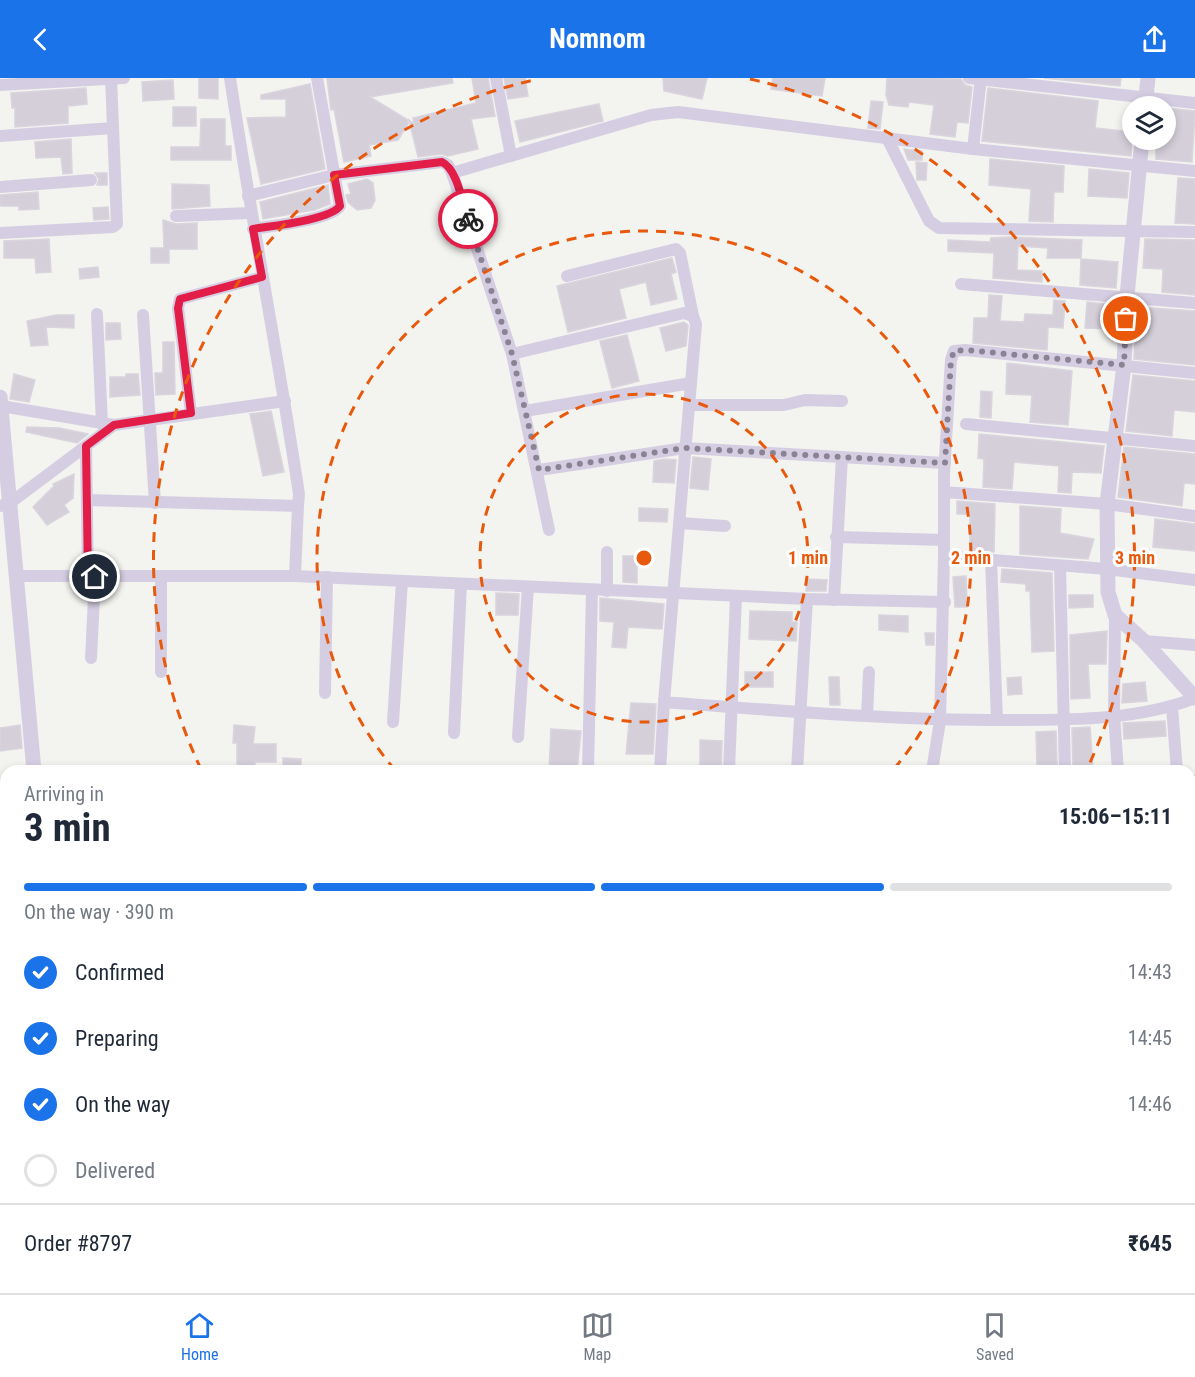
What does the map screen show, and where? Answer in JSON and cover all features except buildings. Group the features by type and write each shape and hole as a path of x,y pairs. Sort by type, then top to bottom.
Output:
{"street":[{"path":"0,85 116,78 113,128 117,224 0,233"},
{"path":"230,78 256,247 285,401 298,506 294,576"},
{"path":"253,229 318,217 337,210 340,206 317,78"},
{"path":"496,78 511,156"},
{"path":"973,148 977,78 1122,99"},
{"path":"1146,96 1148,78"},
{"path":"1176,103 1195,103"},
{"path":"452,172 651,115 678,112 973,148 1195,171"},
{"path":"0,136 113,128"},
{"path":"887,138 929,221 939,228 1195,232"},
{"path":"1118,765 1114,715 1114,615 1108,592 1107,570 1107,504 1124,365 1127,296 1141,150"},
{"path":"248,196 334,175 442,162 448,165 512,354 539,470 549,530"},
{"path":"0,187 91,180"},
{"path":"176,216 251,213"},
{"path":"567,276 676,249 680,253 696,324 660,765"},
{"path":"191,413 178,308 180,299 261,271"},
{"path":"961,284 1195,303"},
{"path":"512,354 684,313 693,316"},
{"path":"97,314 108,424"},
{"path":"143,315 155,502"},
{"path":"933,765 940,721 945,602 945,463 951,360 954,351 965,350 1195,373"},
{"path":"525,411 691,383"},
{"path":"0,397 5,505 17,576 33,765"},
{"path":"689,405 784,405 805,400 842,401"},
{"path":"1,406 108,424 285,401"},
{"path":"5,505 86,446 108,424"},
{"path":"966,424 1195,446"},
{"path":"86,446 92,577 92,658"},
{"path":"539,470 685,448 945,463"},
{"path":"834,600 842,458"},
{"path":"944,492 1107,504 1195,516"},
{"path":"88,500 298,506"},
{"path":"679,523 725,526"},
{"path":"836,537 944,540"},
{"path":"607,552 607,591"},
{"path":"944,556 1195,580"},
{"path":"991,560 996,720"},
{"path":"1060,566 1065,765"},
{"path":"17,576 294,576 673,594 945,602"},
{"path":"161,576 161,672"},
{"path":"325,693 327,577"},
{"path":"393,722 402,581"},
{"path":"454,733 461,584"},
{"path":"518,737 528,587"},
{"path":"588,765 592,590"},
{"path":"729,765 736,596"},
{"path":"797,765 807,599"},
{"path":"664,702 940,721 1062,720 1172,707 1195,698 1144,641 1114,615"},
{"path":"1144,641 1195,645"},
{"path":"867,716 869,672"},
{"path":"1172,707 1177,765"}],"way so far":[{"path":"468,219 512,354 539,470 685,448 945,463 951,360 954,351 965,350 1124,365 1126,319"}],"route":[{"path":"95,577 88,577 86,446 114,425 191,413 178,308 180,299 184,296 262,277 253,229 318,217 337,210 340,206 334,175 442,162 448,165 452,172 468,219"}]}
